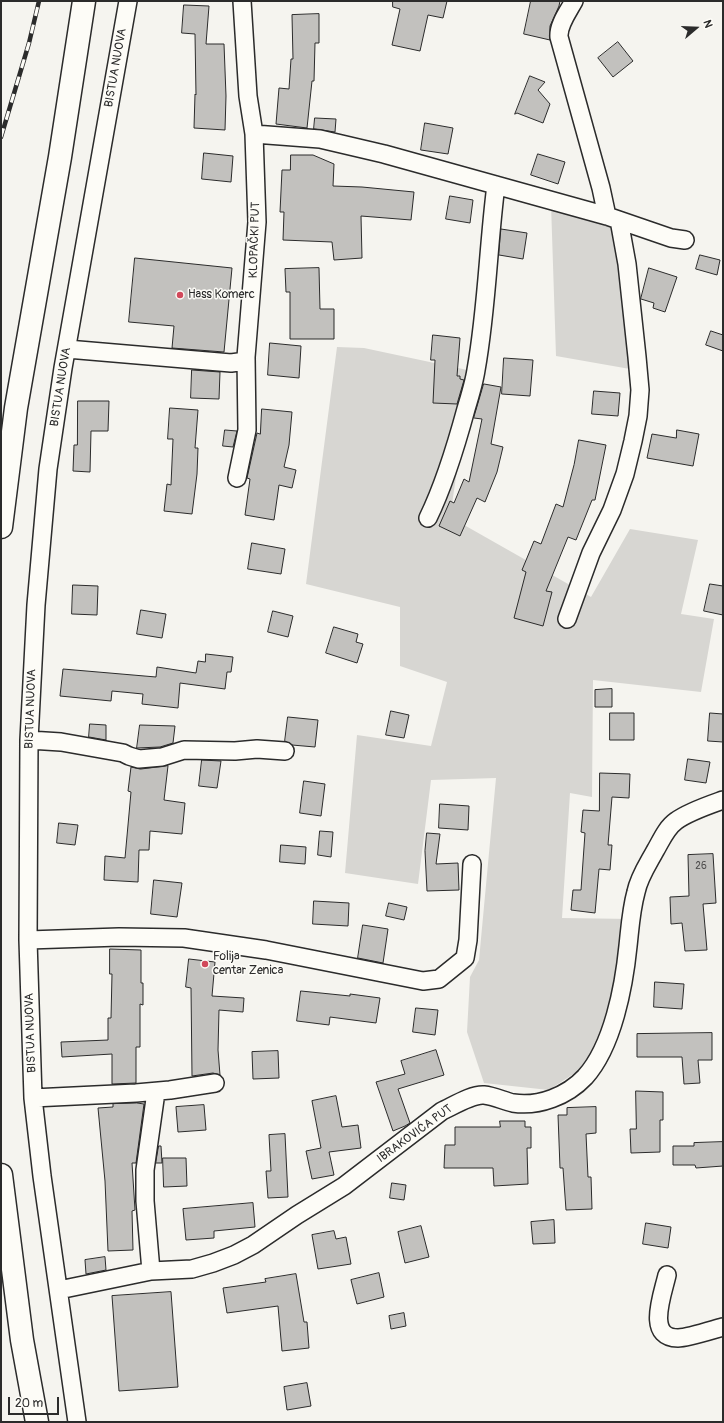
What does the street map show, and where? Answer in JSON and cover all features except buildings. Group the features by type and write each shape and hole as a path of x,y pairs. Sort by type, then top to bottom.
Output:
{"highway":[{"path":"1,527 16,408 60,157 84,1"},
{"path":"1,1175 22,1340 37,1422"}],"street":[{"name":"BISTUA NUOVA","path":"77,1422 42,1176 33,1098 28,940 29,740 36,605 48,469 67,349 128,1"},
{"name":"KLOPAČKI PUT","path":"238,478 247,430 246,361 257,222 254,134 248,96 242,1"},
{"path":"566,619 591,553 612,510 625,474 638,416 640,390 627,264 613,218 601,188 559,37 562,24 574,1"},
{"path":"254,134 320,138 496,185 613,218 671,238 685,240"},
{"path":"428,518 438,497 456,446 476,371 483,322 488,249 496,185"},
{"path":"67,349 231,363 246,361"},
{"path":"29,740 61,742 123,753 139,759 162,757 184,750 235,751 257,749 285,751"},
{"name":"IBRAKOVIĆA PUT","path":"59,1290 151,1272 192,1269 213,1264 253,1246 302,1211 344,1186 442,1112 456,1104 475,1096 484,1095 513,1103 534,1103 545,1101 563,1093 575,1085 585,1077 595,1063 613,1023 624,973 636,891 646,868 668,829 675,821 723,800"},
{"path":"28,940 119,937 184,938 287,954 423,981 439,979 465,958 468,940 472,864"},
{"path":"33,1098 156,1092 215,1083"},
{"path":"151,1272 145,1201 145,1170 156,1092"},
{"path":"667,1275 658,1316 659,1328 667,1337 679,1338 723,1327"}],"shaded area":[{"path":"551,204 600,216 616,231 630,369 556,356"},
{"path":"337,347 364,348 472,371 450,517 591,597 630,529 698,540 681,614 714,619 701,692 593,680 592,797 570,793 562,918 633,919 613,1020 590,1063 549,1090 484,1083 467,1032 470,977 479,960 496,778 431,780 418,884 345,873 357,735 431,746 447,682 400,666 400,607 306,584"}],"railway":[{"path":"1,137 29,43 39,1"}],"place":[{"name":"Hass Komerc","path":"180,295"},
{"name":"Folija centar Zenica","path":"205,964"}]}
